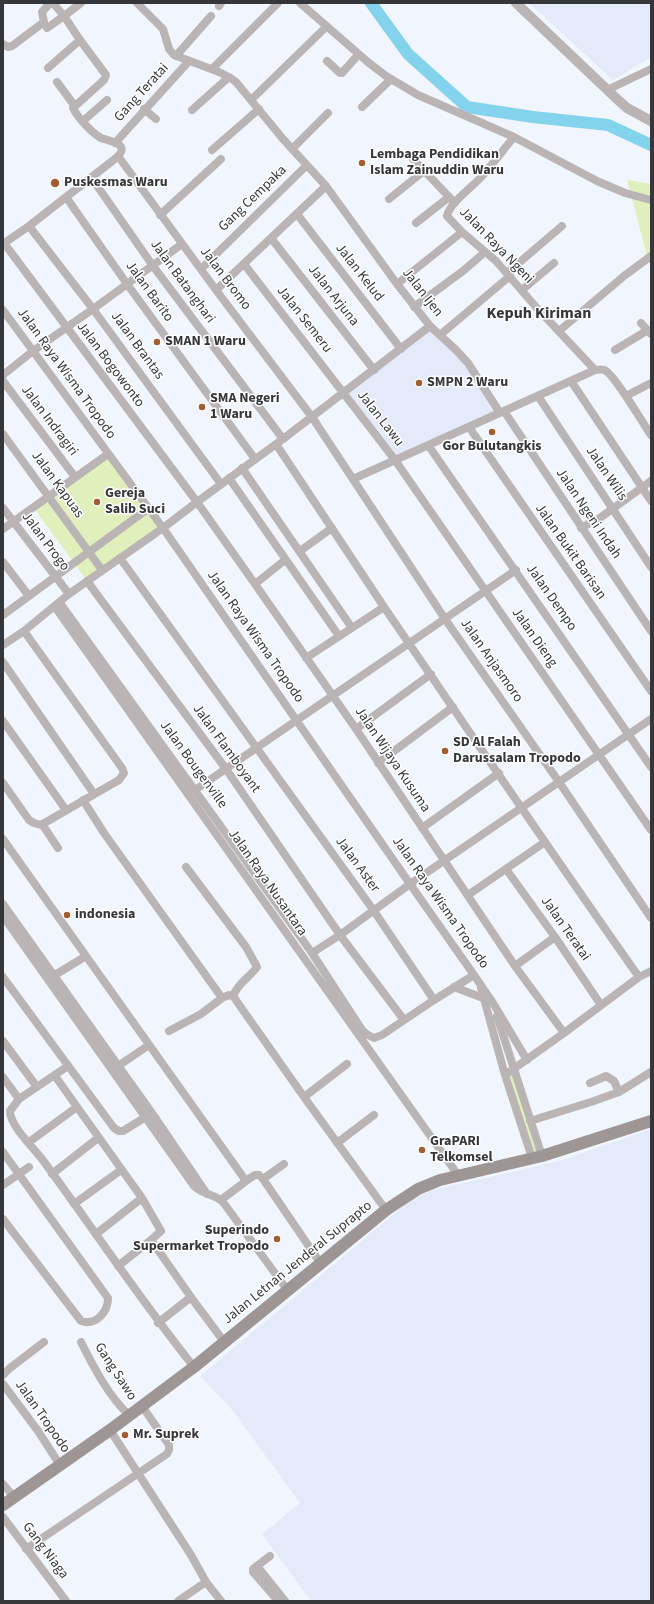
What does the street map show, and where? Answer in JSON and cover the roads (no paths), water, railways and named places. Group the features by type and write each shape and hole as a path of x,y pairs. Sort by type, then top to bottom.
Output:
{"main road":[{"name":"Jalan Letnan Jenderal Suprapto","path":"3,1505 110,1430 194,1367 386,1210 418,1189 458,1175 537,1157 651,1122"}],"street":[{"path":"3,44 10,47 44,22 42,12 51,3 64,16 106,77 103,82 74,105"},
{"path":"47,28 81,3"},
{"path":"139,3 163,29 169,49 176,56 229,77 192,110"},
{"path":"212,69 278,3"},
{"path":"300,3 358,55 391,79 418,95 514,137 597,181 651,200"},
{"path":"516,3 627,108 651,121"},
{"path":"176,56 211,16"},
{"path":"251,100 326,27"},
{"path":"48,68 80,40"},
{"path":"327,61 340,73 342,73 358,55"},
{"name":"Gang Teratai","path":"115,143 144,109 189,61"},
{"path":"607,90 651,68"},
{"name":"Jalan Ijen","path":"229,77 326,186 414,307 430,326 468,363 502,412"},
{"path":"362,107 391,79"},
{"path":"3,244 29,226 111,162 118,156 121,148 115,143 101,138 84,121 74,110 74,105 57,82"},
{"path":"84,121 107,100"},
{"path":"144,109 156,119"},
{"path":"212,150 259,109"},
{"path":"292,149 328,113"},
{"name":"Jalan Raya Ngeni","path":"514,137 481,178 452,200 447,216 462,232 508,274 558,332 595,370"},
{"name":"Jalan Bromo","path":"118,156 200,269 312,417"},
{"path":"160,214 221,159"},
{"path":"413,159 452,200 416,222"},
{"name":"Gang Cempaka","path":"200,269 307,165"},
{"path":"389,199 424,171"},
{"name":"Jalan Batanghari","path":"91,177 152,265 283,439"},
{"path":"216,290 326,186"},
{"name":"Jalan Barito","path":"66,197 127,284 255,459"},
{"name":"Jalan Kelud","path":"297,214 401,349"},
{"name":"Jalan Brantas","path":"29,226 93,309 221,484"},
{"path":"440,335 562,226"},
{"path":"397,284 462,232"},
{"name":"Jalan Arjuna","path":"271,238 374,370"},
{"name":"Jalan Bogowonto","path":"3,244 196,502"},
{"path":"3,374 182,244"},
{"path":"414,307 464,270 485,252"},
{"path":"558,332 624,276 651,256"},
{"path":"522,290 554,263"},
{"name":"Jalan Semeru","path":"244,264 344,393"},
{"name":"Jalan Raya Wisma Tropodo","path":"3,310 164,528 493,1003"},
{"path":"616,350 650,332 641,323"},
{"path":"3,645 59,605 68,593 164,528 196,502 283,439 430,326"},
{"path":"353,479 595,370 605,370 626,396 651,435"},
{"name":"Jalan Indragiri","path":"3,381 75,477"},
{"path":"571,381 651,502"},
{"path":"626,396 651,383"},
{"name":"Jalan Lawu","path":"344,393 395,460"},
{"name":"Jalan Wilis","path":"538,396 651,567"},
{"name":"Jalan Ngeni Indah","path":"502,412 651,631"},
{"name":"Jalan Anjasmoro","path":"312,417 445,619 559,782 651,918"},
{"name":"Jalan Bukit Barisan","path":"469,427 651,691"},
{"name":"Jalan Kapuas","path":"3,434 102,570"},
{"path":"276,444 384,607 523,808 544,842 639,978"},
{"name":"Jalan Dempo","path":"428,445 651,767"},
{"path":"3,529 108,454"},
{"name":"Jalan Dieng","path":"395,460 485,592 600,754 651,830"},
{"path":"242,468 352,628"},
{"path":"229,478 339,636"},
{"path":"581,528 597,520 651,481"},
{"name":"Jalan Wijaya Kusuma","path":"196,502 356,729 444,862 468,895 515,966 564,1034"},
{"name":"Jalan Progo","path":"3,508 68,593"},
{"path":"3,615 56,578 149,508"},
{"path":"300,551 332,528"},
{"name":"Jalan Aster","path":"120,558 374,911 434,1000"},
{"path":"255,584 285,560"},
{"path":"3,562 29,596"},
{"path":"195,790 516,570"},
{"name":"Jalan Flamboyant","path":"87,581 226,768 340,935 404,1020"},
{"name":"Jalan Bougenville","path":"59,605 195,790 312,953 362,1030 372,1037 378,1037 404,1020"},
{"name":"Jalan Raya Nusantara","path":"59,605 458,1175"},
{"path":"306,658 384,607"},
{"path":"3,783 29,820 34,824 42,824 119,780 123,775 123,770 24,630"},
{"path":"3,662 94,794"},
{"path":"356,729 431,674"},
{"path":"378,763 453,707"},
{"path":"312,953 340,935 410,884 651,720"},
{"path":"3,721 66,810"},
{"path":"422,828 499,773"},
{"path":"83,800 104,833 222,998"},
{"path":"42,824 58,848"},
{"path":"3,839 246,1181"},
{"path":"468,895 544,842"},
{"path":"186,867 246,947 257,967 236,988 233,996"},
{"name":"Jalan Teratai","path":"506,869 555,937 600,1005"},
{"path":"3,904 51,978 148,1116 207,1194 221,1200 288,1291"},
{"path":"3,916 118,1066 148,1116"},
{"path":"515,966 555,937"},
{"path":"51,978 86,956"},
{"path":"504,1075 564,1034 600,1005 651,971"},
{"path":"404,1020 474,975"},
{"path":"3,977 110,1124 117,1130 123,1131 148,1116"},
{"path":"480,984 504,1075 537,1157"},
{"path":"454,987 483,998"},
{"path":"169,1031 201,1014 222,998 229,995 233,996"},
{"path":"233,996 386,1210"},
{"path":"493,1003 527,1060"},
{"path":"493,1003 530,1121 537,1157"},
{"path":"3,1041 37,1087"},
{"path":"118,1066 149,1045"},
{"path":"304,1097 346,1064"},
{"path":"68,1066 19,1100 10,1112 10,1116 96,1234 158,1323 194,1367"},
{"path":"530,1121 619,1092 651,1072"},
{"path":"54,1076 142,1198 161,1230 151,1240 118,1266"},
{"path":"590,1083 606,1076 614,1081 619,1092"},
{"path":"3,1077 19,1100"},
{"path":"29,1142 77,1107"},
{"path":"337,1143 374,1116"},
{"path":"52,1174 98,1138"},
{"path":"3,1152 108,1298 108,1303 105,1310 98,1319 86,1323 81,1321 3,1219"},
{"path":"263,1179 284,1164"},
{"path":"3,1185 29,1167"},
{"path":"74,1204 122,1170"},
{"path":"221,1200 256,1175 263,1179 321,1264"},
{"path":"96,1234 142,1198"},
{"path":"151,1240 224,1343"},
{"path":"158,1323 191,1297"},
{"path":"3,1375 44,1342"},
{"name":"Gang Sawo","path":"81,1342 93,1366 121,1408 129,1415"},
{"name":"Jalan Tropodo","path":"3,1384 38,1431 60,1465"},
{"path":"26,1549 167,1454 170,1447 142,1406"},
{"path":"110,1430 192,1555 206,1582 221,1601"},
{"path":"3,1484 14,1498"},
{"name":"Gang Niaga","path":"3,1516 66,1601"},
{"path":"270,1556 253,1569 253,1572 278,1601"},
{"path":"257,1566 285,1601"},
{"path":"178,1601 206,1582"}],"waterway":[{"path":"371,3 408,54 467,107 533,117 608,125 651,145"}],"place":[{"name":"Lembaga Pendidikan Islam Zainuddin Waru","path":"362,163"},
{"name":"Puskesmas Waru","path":"55,183"},
{"name":"SMAN 1 Waru","path":"157,342"},
{"name":"SMPN 2 Waru","path":"419,383"},
{"name":"SMA Negeri 1 Waru","path":"202,407"},
{"name":"Gor Bulutangkis","path":"492,432"},
{"name":"Gereja Salib Suci","path":"97,502"},
{"name":"SD Al Falah Darussalam Tropodo","path":"445,751"},
{"name":"indonesia","path":"67,915"},
{"name":"GraPARI Telkomsel","path":"422,1150"},
{"name":"Superindo Supermarket Tropodo","path":"277,1239"},
{"name":"Mr. Suprek","path":"125,1435"}],"district":[{"name":"Kepuh Kiriman","path":"539,314"}]}
